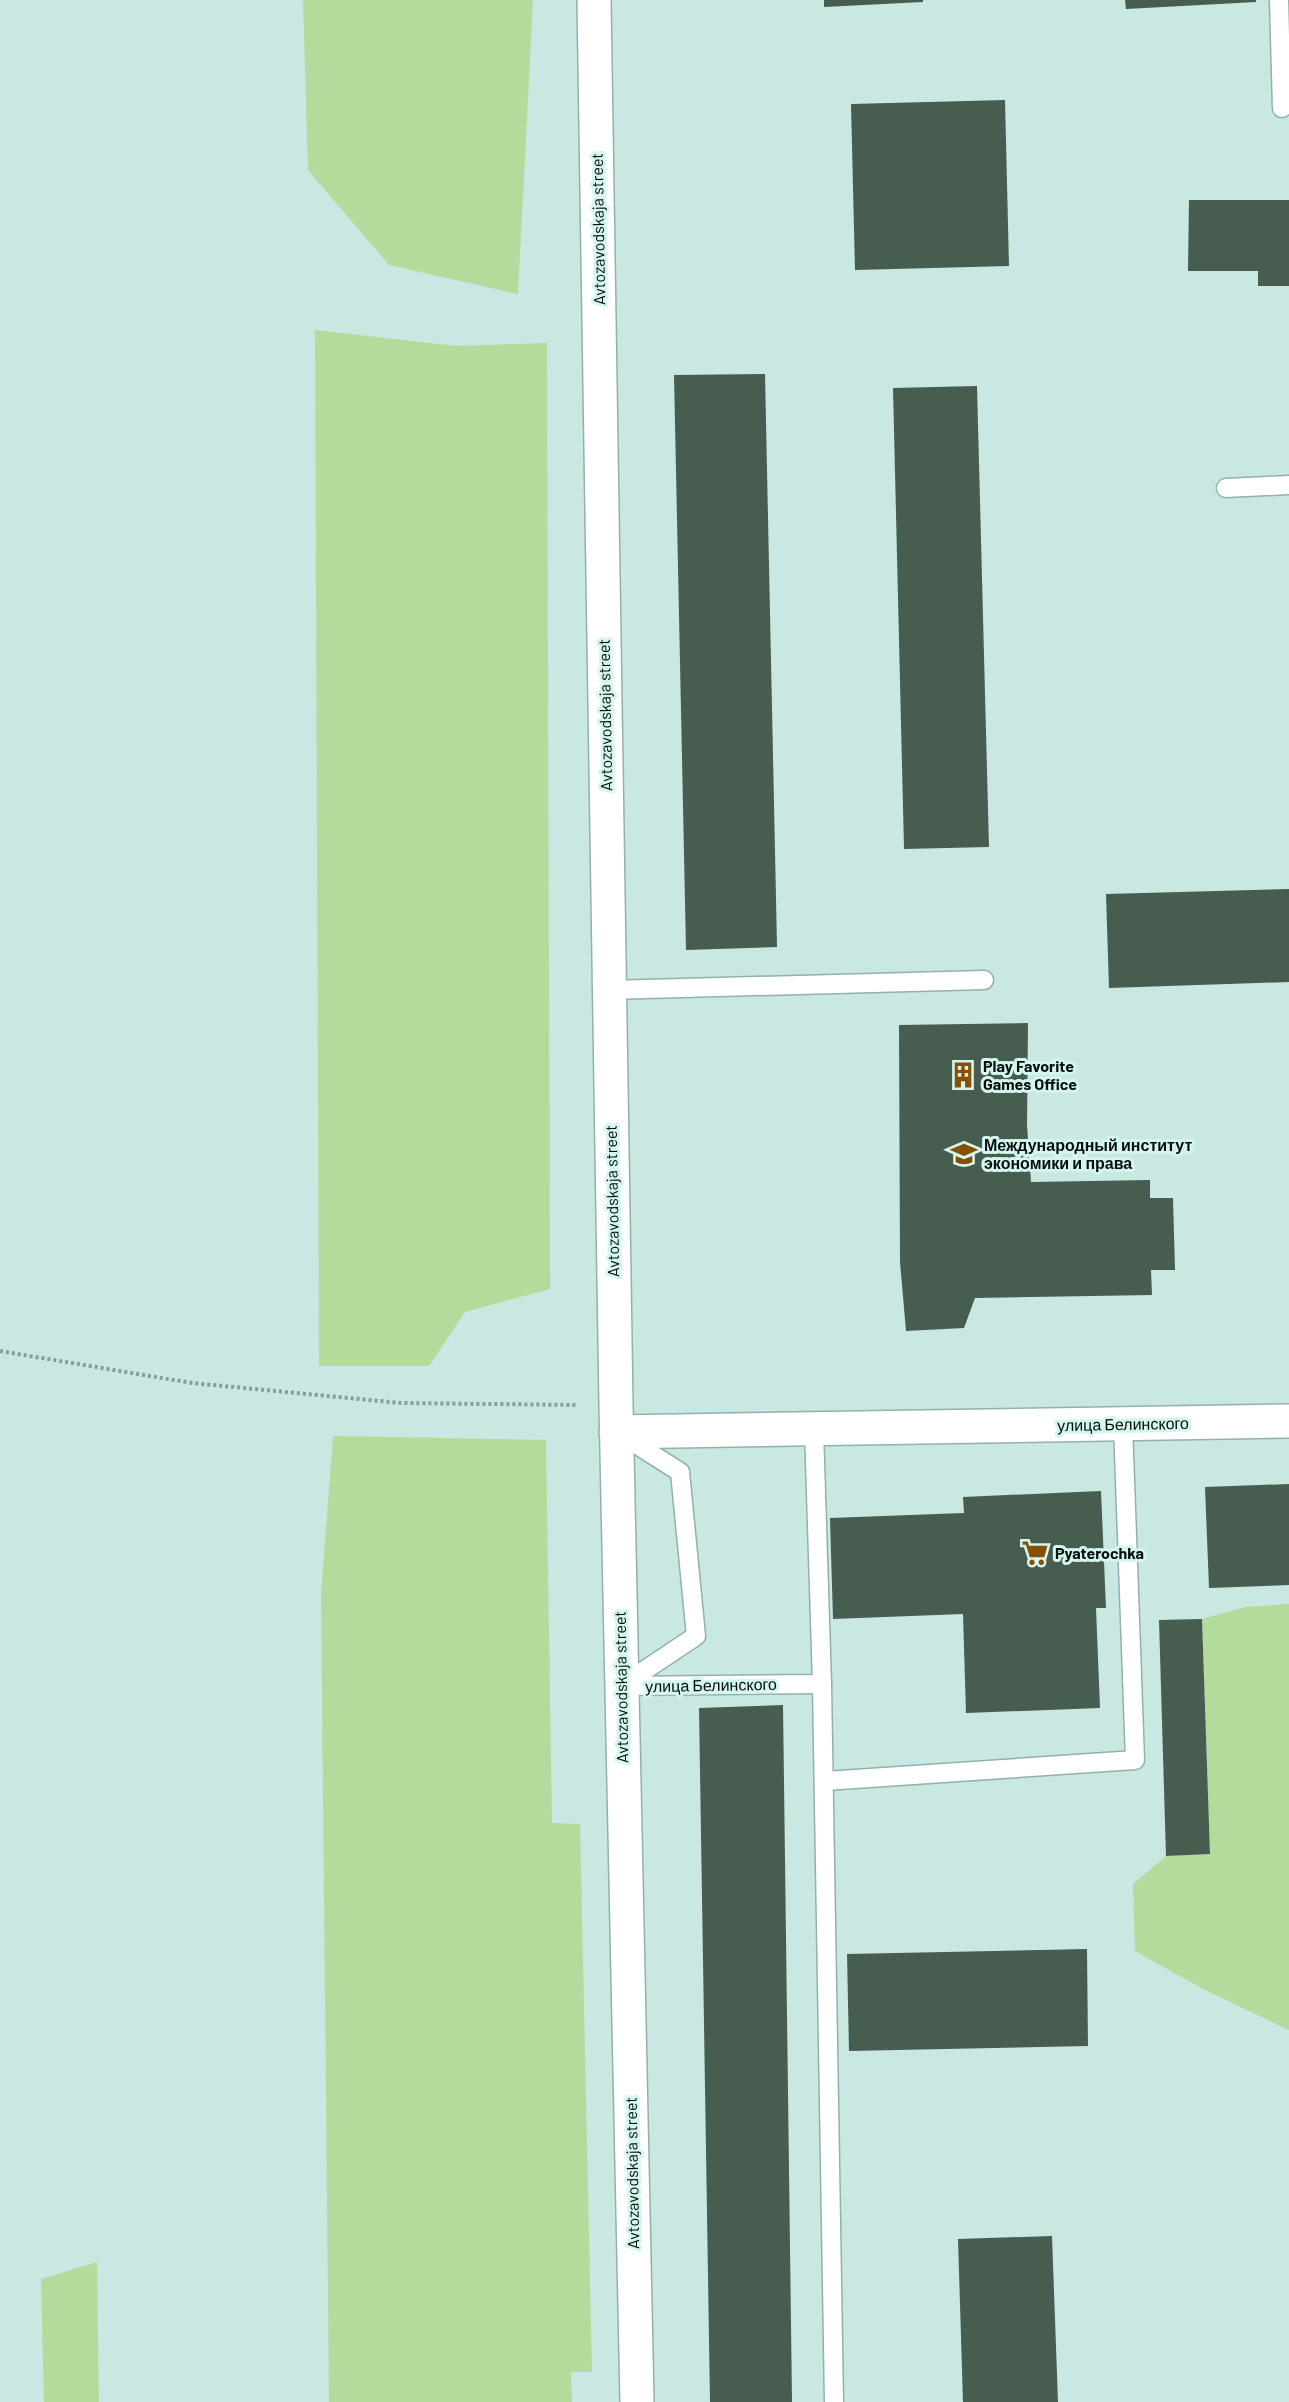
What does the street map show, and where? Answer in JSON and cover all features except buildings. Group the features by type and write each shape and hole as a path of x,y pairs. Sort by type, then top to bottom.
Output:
{"street":[{"name":"Avtozavodskaja street","path":"594,0 616,1419 637,2402"},
{"name":"улица Белинского","path":"616,1419 814,1429 1289,1421"}],"lane":[{"path":"1279,0 1282,108"},
{"path":"1226,488 1289,485"},
{"path":"609,990 984,980"},
{"name":"улица Белинского","path":"616,1419 680,1472 696,1636 621,1686"},
{"path":"825,1780 1135,1760 1122,1424"},
{"path":"814,1429 825,1780 834,2402"},
{"name":"улица Белинского","path":"621,1686 822,1684"}],"path":[{"path":"0,1351 192,1383 401,1403 616,1419"}],"green space":[{"path":"303,0 533,0 518,294 389,265 308,170"},
{"path":"315,330 456,346 547,343 550,1289 465,1312 429,1366 319,1366"},
{"path":"333,1436 546,1440 552,1823 580,1824 592,2372 571,2372 572,2402 329,2402 321,1594"},
{"path":"1289,1604 1289,2030 1203,1989 1135,1951 1133,1884 1166,1856 1210,1854 1202,1619 1245,1607"},
{"path":"97,2262 99,2402 44,2402 41,2279"}],"place":[{"name":"Play Favorite Games Office","path":"963,1075"},
{"name":"Международный институт экономики и права","path":"964,1154"},
{"name":"Pyaterochka","path":"1035,1553"}]}
